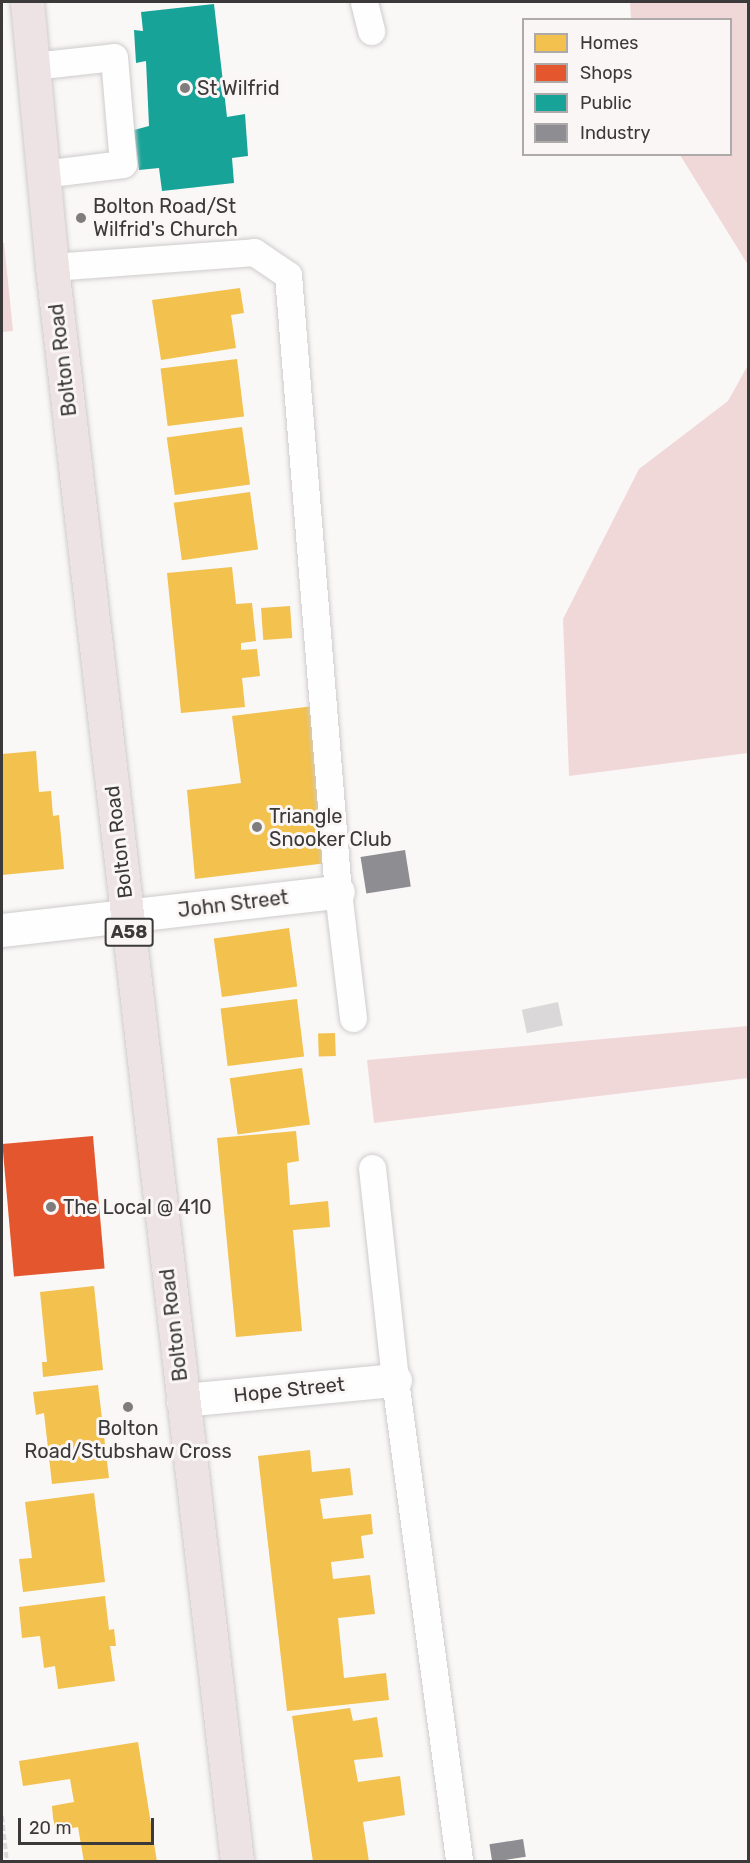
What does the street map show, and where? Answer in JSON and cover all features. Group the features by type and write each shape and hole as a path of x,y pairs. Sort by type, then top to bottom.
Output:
{"main road":[{"name":"Bolton Road","path":"27,2 52,267 237,1862"}],"street":[{"name":"John Street","path":"2,930 338,892"},
{"name":"Hope Street","path":"183,1400 395,1380"}],"lane":[{"path":"364,2 370,31"},
{"path":"33,66 114,57 123,164 43,174"},
{"path":"52,267 254,252 288,275 338,892 353,1018"},
{"path":"372,1168 395,1380 459,1862"}],"path":[{"path":"2,1816 7,1862"}],"shaded area":[{"path":"630,2 748,2 748,265 681,156 732,156 732,18 631,18"},
{"path":"2,243 4,243 13,331 2,332"},
{"path":"748,365 748,753 569,776 563,619 639,469 728,401"},
{"path":"748,1026 748,1078 374,1123 367,1060"}],"building: Homes":[{"path":"240,288 244,313 231,315 236,348 161,360 152,300"},
{"path":"237,359 244,417 168,426 161,368"},
{"path":"242,427 250,484 175,495 167,438"},
{"path":"250,492 258,549 182,560 174,503"},
{"path":"232,567 236,604 252,603 256,641 241,643 241,650 257,649 260,676 242,678 245,707 181,713 167,573"},
{"path":"290,606 292,638 263,640 261,608"},
{"name":"Triangle Snooker Club","path":"314,706 327,863 195,879 187,790 241,783 232,716"},
{"path":"36,751 39,792 51,791 53,816 59,815 64,869 2,875 2,754"},
{"path":"289,928 297,986 222,997 214,939"},
{"path":"297,999 304,1057 228,1066 221,1008"},
{"path":"335,1033 336,1056 319,1057 318,1034"},
{"path":"302,1068 310,1124 238,1135 230,1078"},
{"path":"296,1131 299,1161 287,1163 290,1205 328,1201 330,1227 293,1230 302,1331 236,1337 217,1138"},
{"path":"94,1286 103,1370 43,1377 42,1362 47,1362 40,1292"},
{"path":"98,1385 109,1478 52,1484 44,1413 36,1415 33,1392"},
{"path":"310,1450 312,1472 350,1468 353,1495 320,1499 323,1519 371,1514 373,1534 361,1536 364,1558 331,1562 333,1579 370,1575 375,1614 338,1618 344,1678 386,1673 389,1700 287,1711 258,1456"},
{"path":"94,1493 105,1582 23,1592 19,1559 32,1558 25,1502"},
{"path":"105,1596 109,1630 114,1629 116,1646 110,1646 115,1681 58,1689 55,1666 44,1668 40,1636 22,1638 19,1607"},
{"path":"350,1708 353,1721 377,1717 383,1757 354,1760 358,1782 400,1776 405,1815 363,1822 369,1862 313,1862 292,1716"},
{"path":"138,1742 157,1862 84,1862 78,1827 56,1831 53,1818 52,1806 74,1802 70,1779 23,1786 19,1761"}],"building: Shops":[{"name":"The Local @ 410","path":"93,1136 105,1268 14,1276 2,1144"}],"building: Public":[{"name":"St Wilfrid","path":"214,4 227,117 245,114 248,156 232,158 234,183 162,191 159,168 139,170 134,130 149,126 146,61 136,63 134,30 143,31 141,12"}],"building: Industry":[{"path":"405,850 411,887 366,894 361,857"},
{"path":"523,1839 526,1857 492,1862 489,1844"}],"building: Other":[{"path":"558,1002 563,1025 527,1033 522,1010"}],"place":[{"name":"St Wilfrid","path":"185,88"},
{"name":"Bolton Road/St Wilfrid's Church","path":"81,218"},
{"name":"Triangle Snooker Club","path":"257,827"},
{"name":"The Local @ 410","path":"51,1207"},
{"name":"Bolton Road/Stubshaw Cross","path":"128,1407"}]}
